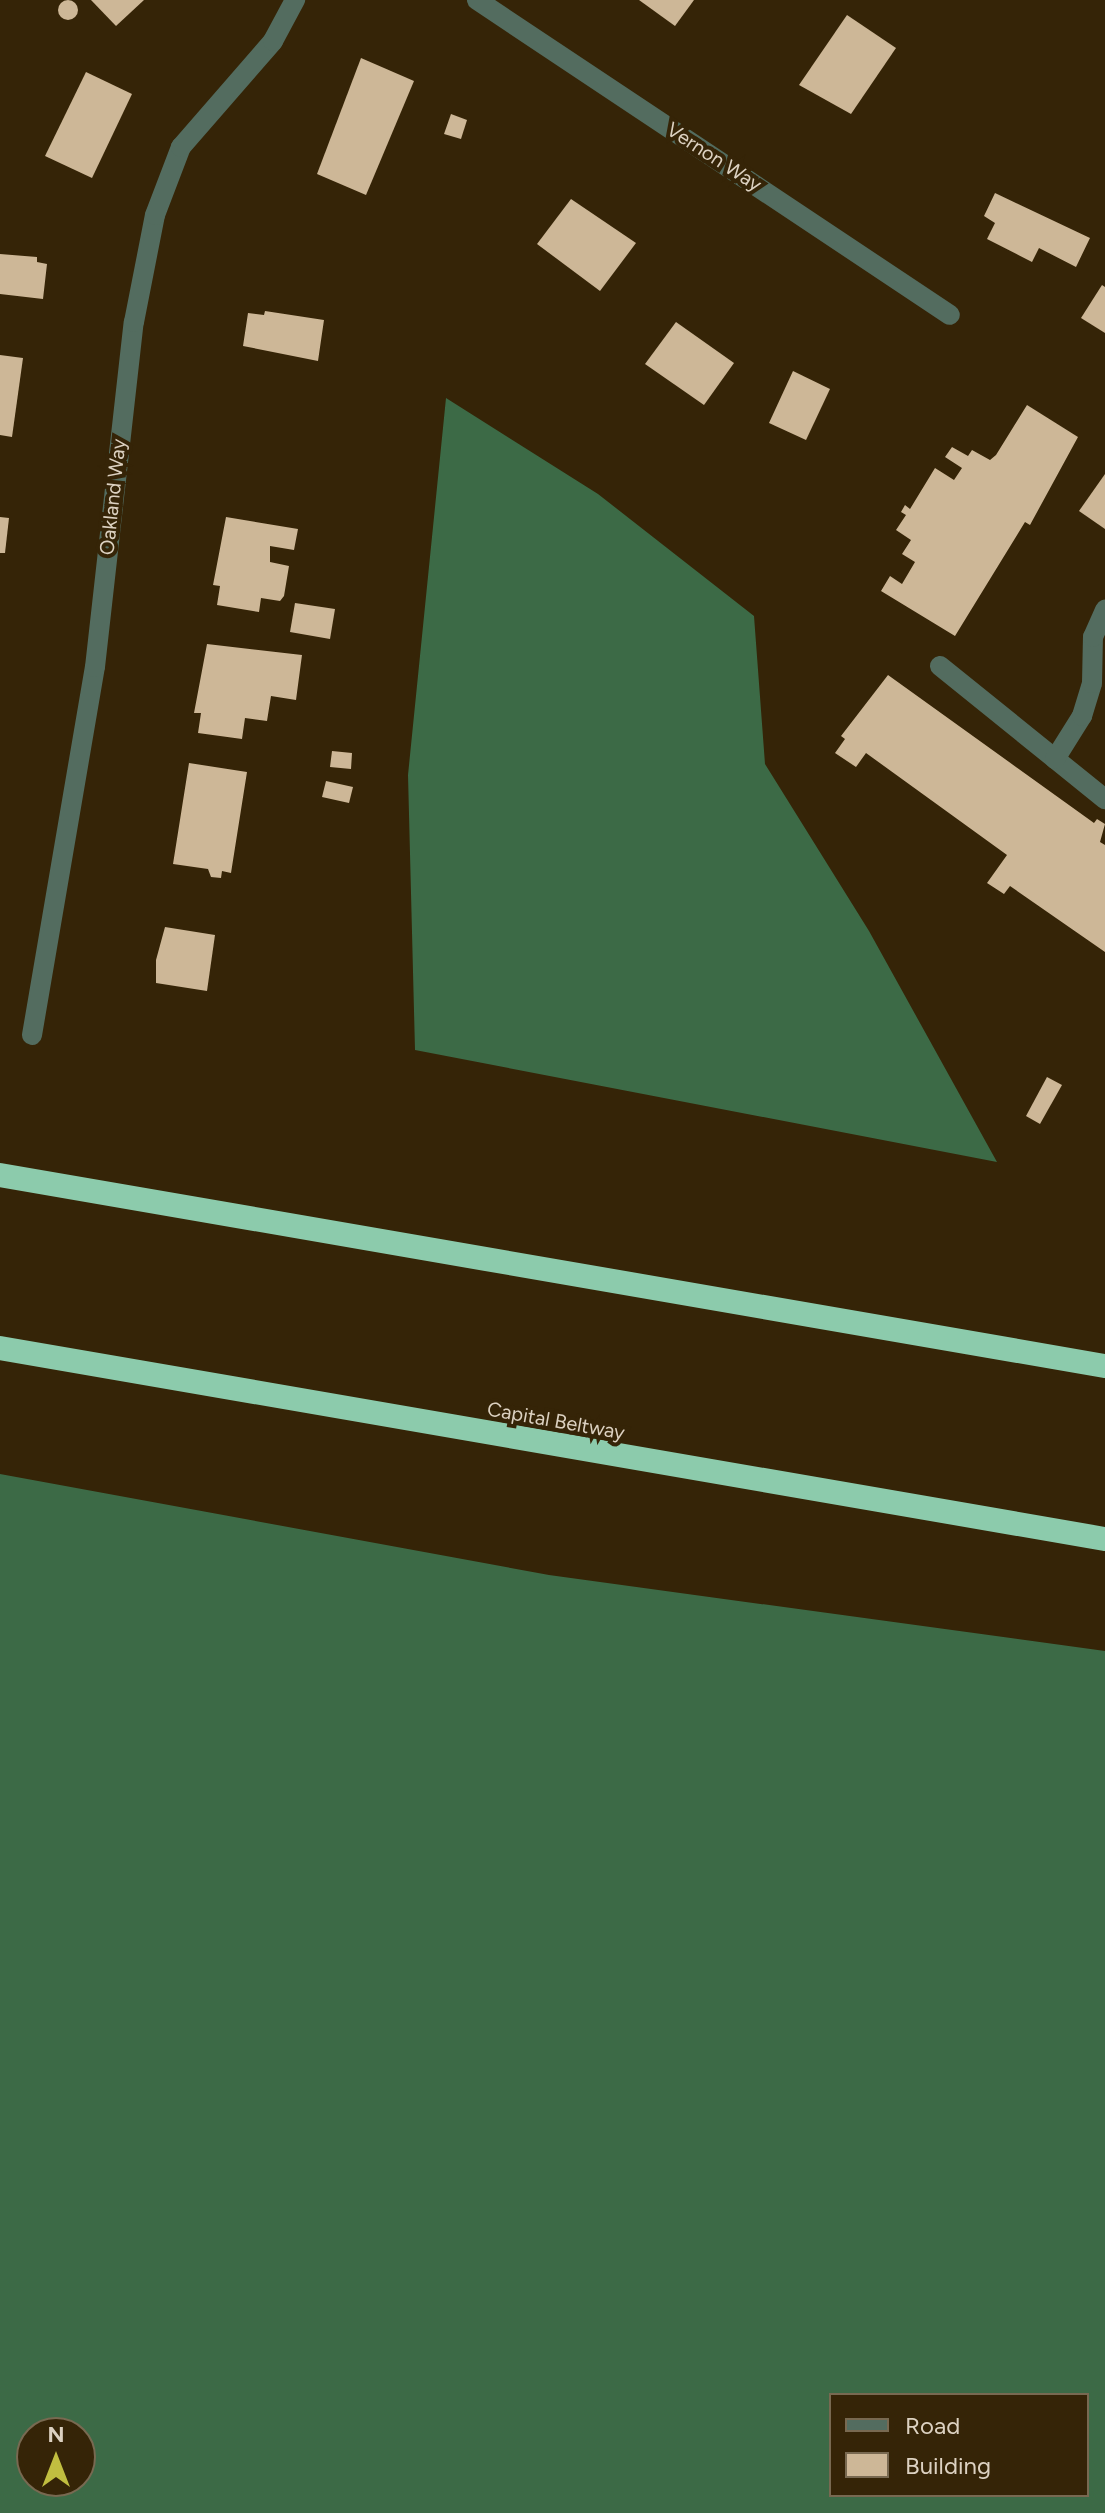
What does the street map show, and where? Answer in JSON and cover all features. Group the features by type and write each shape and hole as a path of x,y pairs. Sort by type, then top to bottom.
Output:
{"highway":[{"path":"0,1175 1105,1366"},
{"name":"Capital Beltway","path":"0,1348 1105,1539"}],"street":[{"name":"Oakland Way","path":"32,1035 95,667 134,322 155,215 181,147 273,41 295,0"},
{"name":"Vernon Way","path":"477,0 950,315"},
{"path":"1055,759 1082,716 1092,683 1093,637 1105,610"},
{"path":"940,666 1105,799"}],"green space":[{"path":"446,398 598,494 754,616 765,764 869,931 997,1162 415,1050 408,775"},
{"path":"0,1474 549,1575 1105,1651 1105,2513 0,2513"}],"building":[{"path":"68,0 75,3 78,10 75,17 68,20 61,17 58,10 61,3"},
{"path":"91,0 144,0 116,26"},
{"path":"639,0 694,0 675,26"},
{"path":"847,15 896,48 851,114 799,85"},
{"path":"361,58 414,81 366,195 317,174"},
{"path":"86,72 132,94 92,178 45,156"},
{"path":"451,114 467,120 461,139 444,134"},
{"path":"995,193 1090,238 1076,267 1039,248 1032,262 987,239 995,223 984,216"},
{"path":"571,199 636,243 600,291 537,244"},
{"path":"0,254 37,257 37,262 47,264 43,299 0,294"},
{"path":"1102,285 1105,287 1105,333 1081,318"},
{"path":"265,311 324,320 318,361 243,346 248,313 264,315"},
{"path":"676,322 734,363 704,405 645,364"},
{"path":"0,355 23,358 12,437 0,435"},
{"path":"793,371 830,389 806,440 769,423"},
{"path":"1027,405 1078,437 1030,525 1025,522 955,636 881,591 890,576 902,584 915,562 902,554 911,540 896,530 906,515 901,512 905,505 910,509 935,468 954,480 962,468 945,457 952,447 968,456 972,450 990,460 996,455"},
{"path":"1105,474 1105,529 1079,511"},
{"path":"0,517 9,518 5,553 0,553"},
{"path":"226,517 298,529 294,550 270,546 270,562 289,566 284,596 280,601 261,598 259,612 217,605 220,586 213,585"},
{"path":"295,603 335,609 330,639 290,632"},
{"path":"207,644 302,655 296,700 271,696 267,721 245,718 242,739 198,733 201,713 194,713"},
{"path":"888,675 1094,823 1097,819 1105,824 1100,842 1105,845 1105,952 1010,886 1004,894 987,883 1007,855 866,753 856,767 835,753 845,739 841,736"},
{"path":"332,751 352,753 351,769 330,767"},
{"path":"189,763 247,772 231,873 222,871 221,878 211,877 208,869 173,864"},
{"path":"326,781 353,787 349,803 322,797"},
{"path":"165,927 215,935 207,991 156,983 156,960"},
{"path":"1047,1077 1062,1085 1040,1124 1026,1116"}]}
